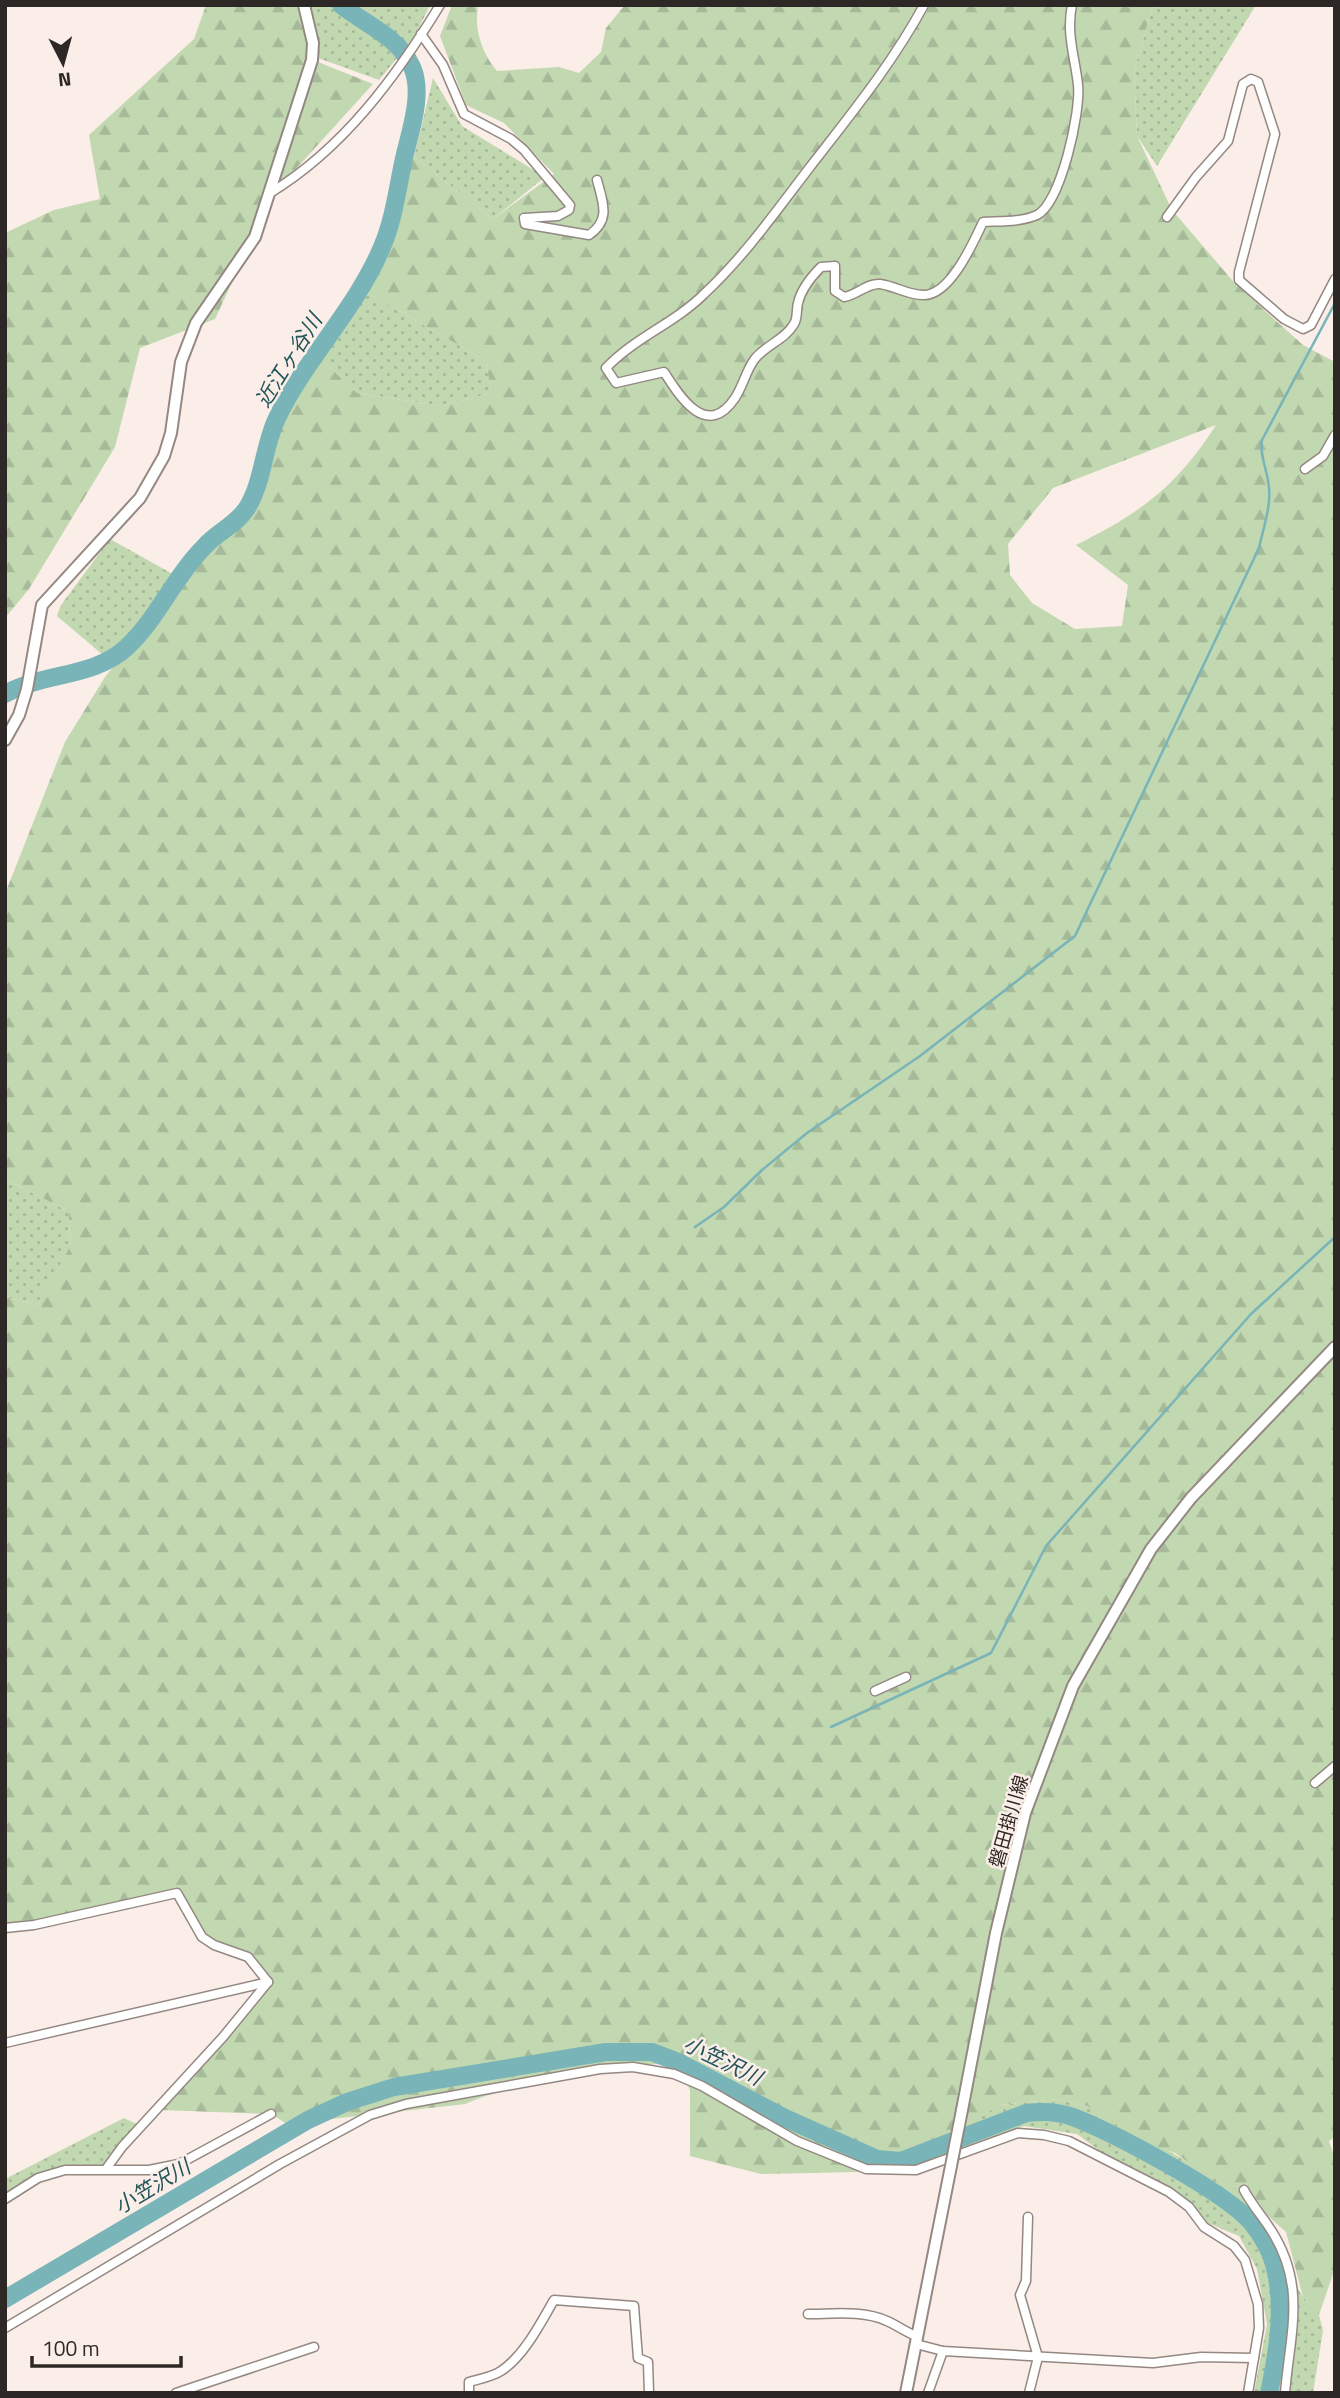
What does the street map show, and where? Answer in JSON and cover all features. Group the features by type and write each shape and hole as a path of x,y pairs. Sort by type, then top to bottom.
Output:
{"main road":[{"path":"5,740 19,715 27,689 42,605 140,498 153,478 171,433 181,362 196,323 255,237 312,60 313,43 304,5"},
{"name":"磐田掛川線","path":"906,2393 996,1933 1025,1812 1073,1686 1152,1549 1191,1498 1335,1347"}],"street":[{"path":"270,193 339,142 440,5"},
{"path":"924,5 901,47 772,216 705,294 668,325 614,359 606,368 611,379 616,383 664,372 683,400 694,410 704,415 714,415 723,411 735,398 760,352 781,338 796,322 802,293 821,267 835,266 835,291 844,297 870,285 881,284 920,295 932,295 944,286 965,258 984,222 1027,218 1045,210 1059,189 1079,97 1068,28 1072,5"},
{"path":"421,34 443,65 464,114 511,139 524,150 570,205 569,210 558,216 524,218 525,224 589,235 599,228 604,219 597,180"},
{"path":"1167,216 1228,141 1243,84 1251,79 1258,82 1275,134 1239,280 1284,318 1303,329 1311,325 1335,279"},
{"path":"1305,469 1323,456 1335,435"},
{"path":"875,1690 906,1677"},
{"path":"1315,1783 1335,1766"},
{"path":"5,1928 34,1925 177,1893 202,1937 214,1945 248,1958 268,1982"},
{"path":"5,2043 268,1982"},
{"path":"106,2169 122,2147 223,2038 268,1982"},
{"path":"5,2328 326,2137 370,2115 406,2104 600,2068 633,2067 674,2074 702,2086 797,2141 866,2169 916,2170 1018,2133 1069,2141 1169,2192 1189,2207 1204,2227 1234,2246 1245,2260 1258,2304 1259,2328 1248,2393"},
{"path":"5,2199 38,2178 52,2173 106,2169 149,2170 179,2164 271,2114"},
{"path":"1244,2190 1257,2214 1271,2230 1288,2267 1295,2292 1293,2343 1285,2393"},
{"path":"1028,2217 1026,2281 1020,2295 1038,2357 1029,2393"},
{"path":"469,2393 469,2382 499,2373 512,2362 537,2329 554,2300 634,2306 635,2350 638,2358 648,2362 649,2393"},
{"path":"807,2314 860,2314 889,2322 917,2340 943,2351 1153,2363 1201,2357 1254,2358"},
{"path":"176,2393 314,2347"},
{"path":"928,2393 943,2351"}],"green space":[{"path":"206,5 297,5 313,60 373,84 274,193 215,319 140,348 115,447 29,589 5,618 5,233 54,210 100,199 89,135 194,39"},
{"path":"309,5 430,5 415,36 379,80 318,58"},
{"path":"452,5 478,5 480,40 497,71 559,67 579,73 601,52 606,28 625,5 1153,5 1134,71 1137,136 1172,210 1232,280 1264,310 1303,345 1335,362 1335,2137 1329,2141 1335,2159 1335,2268 1319,2315 1303,2297 1286,2232 1239,2190 1205,2174 1175,2153 1149,2145 1087,2106 1057,2099 1000,2105 943,2138 906,2171 761,2174 690,2156 690,2090 677,2062 624,2067 543,2080 465,2104 287,2124 271,2114 160,2110 268,1982 250,1959 202,1937 177,1893 5,1928 5,1297 37,1305 71,1245 68,1211 5,1179 5,894 65,742 105,677 197,565 259,503 276,433 290,404 321,359 357,393 442,406 491,393 486,361 368,293 414,157 493,219 554,174 504,123 466,105 440,36","holes":["1216,425 1187,465 1156,496 1120,521 1076,545 1128,585 1122,626 1075,629 1032,603 1010,575 1008,544 1053,488"]},
{"path":"1153,5 1256,5 1157,166 1137,136 1134,71"},
{"path":"433,78 462,126 545,177 493,219 414,157"},
{"path":"368,293 486,361 491,393 442,406 357,393 321,359"},
{"path":"110,539 187,582 116,666 57,616 61,605"},
{"path":"5,1179 68,1211 71,1246 37,1305 5,1297"},
{"path":"1057,2099 1087,2106 1239,2190 1303,2297 1319,2315 1323,2330 1313,2393 1254,2393 1267,2324 1257,2269 1239,2236 1198,2219 1177,2198 1127,2171 1077,2134 1024,2126 923,2160 970,2122 1000,2105"},
{"path":"124,2118 141,2126 109,2166 60,2166 5,2200 5,2179"}],"waterway":[{"name":"近江ヶ谷川","path":"5,694 20,687 100,664 114,657 138,636 193,559 247,508 257,486 277,418 371,270 382,247 393,212 413,120 417,87 412,67 399,47 341,5"},
{"path":"695,1227 724,1207 762,1170 807,1133 920,1056 1075,936 1259,548 1269,495 1262,440 1335,303"},
{"path":"831,1727 991,1653 1046,1546 1251,1314 1335,1237"},
{"name":"小笠沢川","path":"5,2299 308,2120 347,2102 394,2087 606,2052 652,2052 678,2062 785,2118 877,2159 901,2161 1026,2113 1044,2112 1073,2117 1167,2164 1238,2210 1252,2223 1269,2251 1276,2272 1280,2306 1278,2342 1269,2393"}]}
